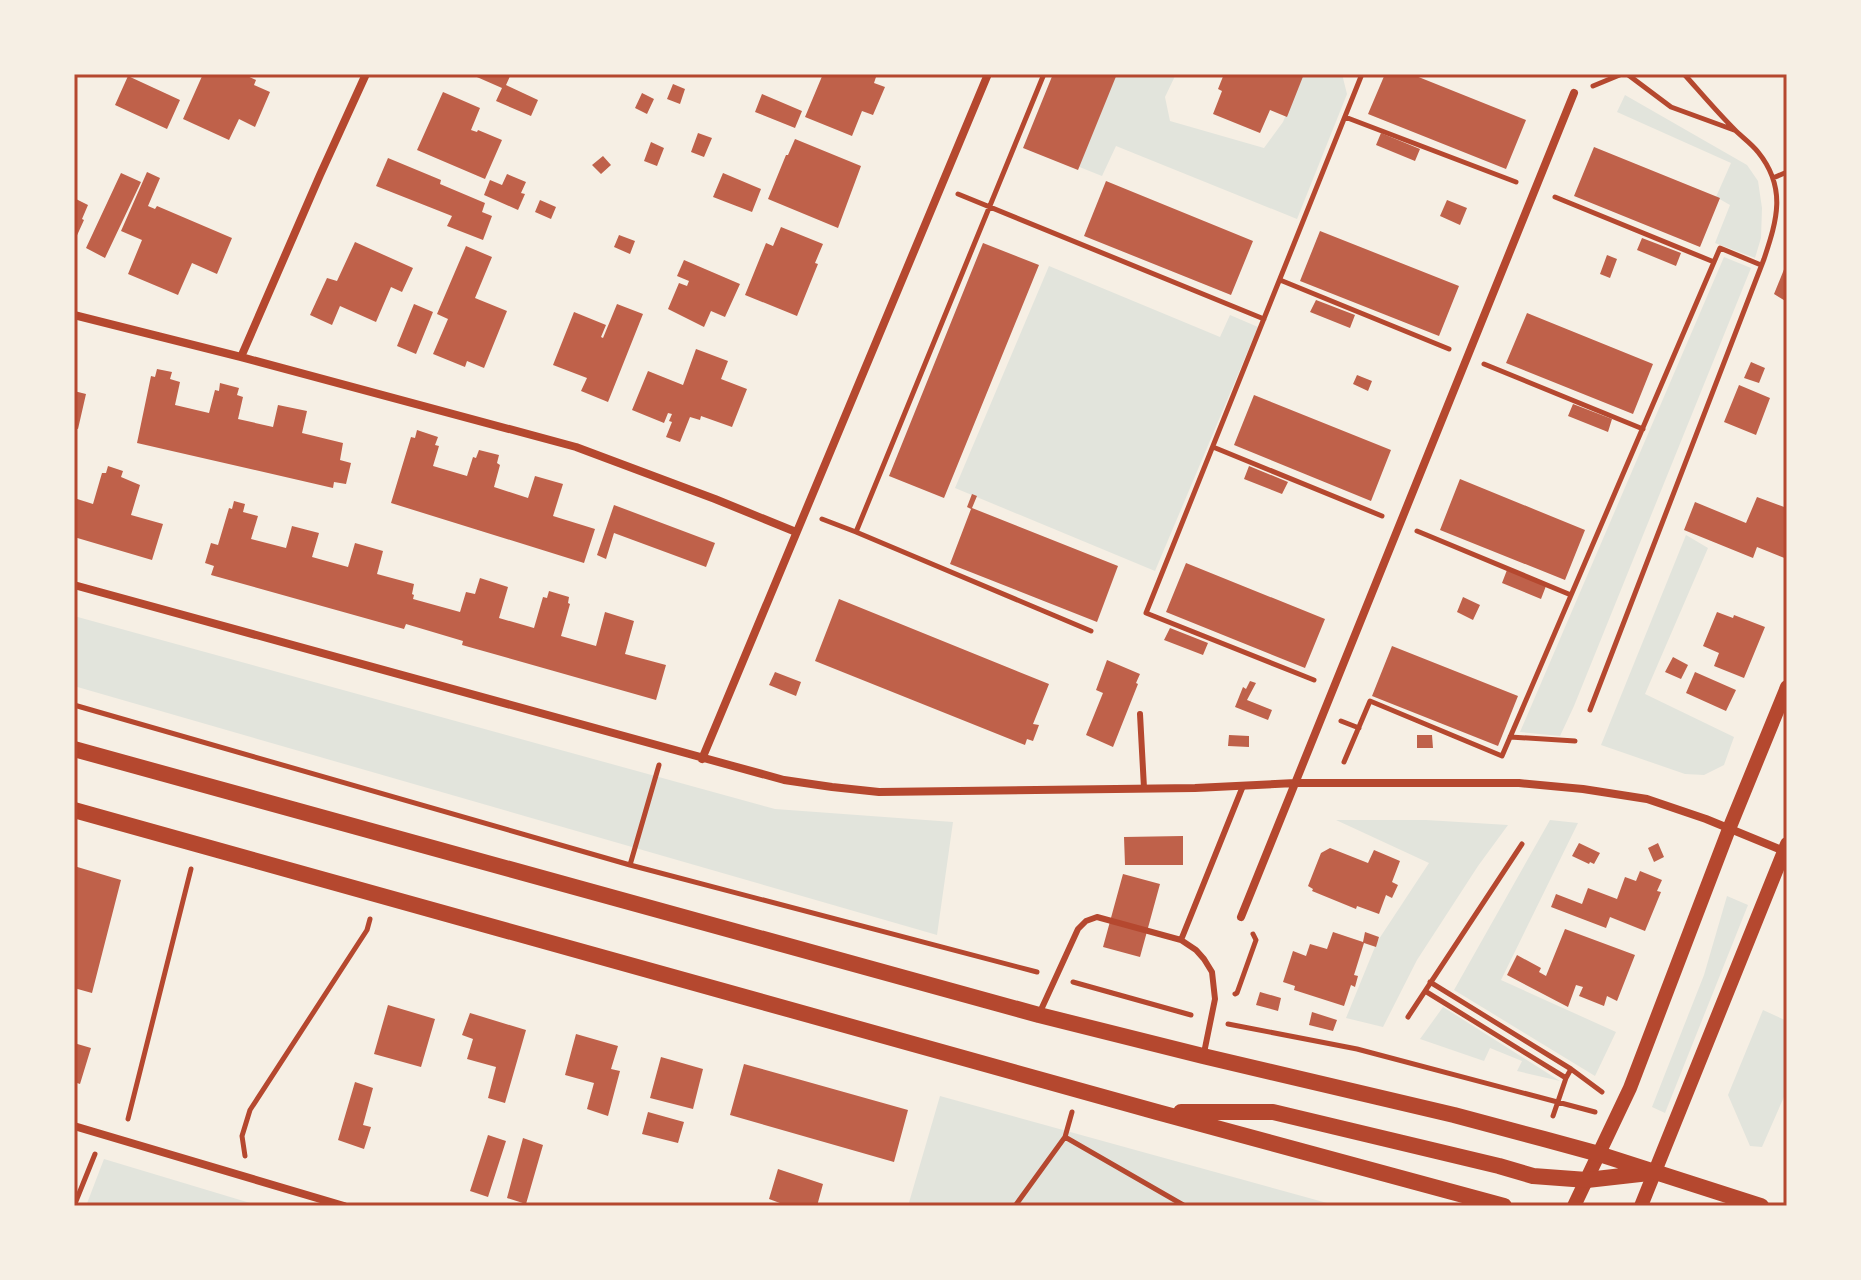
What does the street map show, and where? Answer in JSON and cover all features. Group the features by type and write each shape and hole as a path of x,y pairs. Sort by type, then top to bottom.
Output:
{"main road":[{"path":"74,749 1039,1015 1544,1139 1761,1206"},
{"path":"74,810 1504,1206"},
{"path":"1157,1112 1273,1112 1533,1176 1587,1180 1655,1173"}],"street":[{"path":"241,357 366,74"},
{"path":"702,759 988,74"},
{"path":"1241,917 1574,93"},
{"path":"74,315 576,447 796,532"},
{"path":"74,585 784,780 879,792 1295,783 1519,783 1647,799 1786,848 1641,1206"},
{"path":"1574,1206 1641,1059 1787,687"},
{"path":"74,1126 344,1206"}],"lane":[{"path":"1140,714 1144,788"},
{"path":"1181,940 1243,786"},
{"path":"1039,1015 1078,929 1086,921 1097,917 1181,940 1204,959 1212,972 1215,999 1203,1056"}],"path":[{"path":"856,532 1044,74"},
{"path":"1333,688 1146,613 1362,74"},
{"path":"1627,74 1671,107 1735,130"},
{"path":"1590,710 1776,223 1773,178 1759,152 1684,74"},
{"path":"1345,117 1536,189 1714,262"},
{"path":"1773,178 1787,172"},
{"path":"941,188 1264,319"},
{"path":"1336,783 1370,701 1502,756 1720,248 1761,265"},
{"path":"1280,280 1643,429"},
{"path":"1213,447 1571,595"},
{"path":"804,512 1091,631"},
{"path":"74,705 630,865 1210,1020 1357,1049 1616,1117"},
{"path":"1510,737 1575,741"},
{"path":"630,865 664,748"},
{"path":"122,1140 198,844"},
{"path":"1408,1017 1522,844"},
{"path":"254,1179 242,1136 250,1110 367,930 377,894"},
{"path":"1215,999 1237,993 1256,940 1241,917"},
{"path":"1430,982 1571,1069 1544,1139"},
{"path":"1425,991 1566,1078"},
{"path":"1015,1206 1065,1137 1078,1090"},
{"path":"74,1206 103,1134"},
{"path":"1065,1137 1185,1206"}],"shaded area":[{"path":"1115,74 1176,74 1165,97 1170,121 1264,148 1283,122 1302,74 1342,74 1347,94 1297,219 1116,146 1102,176 1077,166"},
{"path":"1625,95 1747,165 1758,181 1762,208 1761,238 1755,258 1715,243 1730,205 1716,197 1731,163 1617,112"},
{"path":"1724,257 1751,268 1574,706 1560,736 1520,732"},
{"path":"1049,266 1220,337 1230,315 1258,327 1155,571 955,488"},
{"path":"1686,535 1708,548 1645,694 1734,737 1724,765 1704,775 1685,774 1601,745"},
{"path":"74,616 775,809 953,822 937,935 74,686"},
{"path":"1336,820 1426,820 1508,825 1417,960 1383,1027 1346,1018 1377,942 1429,863"},
{"path":"1550,820 1578,823 1501,980 1616,1032 1595,1076 1454,990"},
{"path":"1727,896 1748,905 1665,1113 1652,1107 1704,975"},
{"path":"1443,1007 1560,1081 1517,1071 1522,1061 1490,1048 1484,1061 1420,1039"},
{"path":"1763,1010 1787,1021 1787,1090 1762,1147 1750,1146 1728,1095"},
{"path":"940,1096 1338,1206 908,1206"},
{"path":"104,1159 260,1206 86,1206"}],"building":[{"path":"203,74 243,74 256,80 254,85 270,92 255,127 239,119 229,140 183,119"},
{"path":"470,74 511,74 506,85 538,100 531,116 496,101 502,88"},
{"path":"823,74 877,74 874,83 885,87 873,115 862,111 852,136 805,117"},
{"path":"1053,74 1117,74 1078,170 1023,148"},
{"path":"1224,74 1304,74 1287,117 1270,110 1260,133 1213,114 1222,91 1218,89"},
{"path":"1385,74 1411,74 1526,120 1506,169 1368,114"},
{"path":"128,76 180,100 167,129 115,105"},
{"path":"673,84 685,89 680,104 667,99"},
{"path":"443,92 480,108 471,130 502,140 485,179 417,150"},
{"path":"642,93 654,99 647,114 635,108"},
{"path":"762,94 802,111 795,128 755,112"},
{"path":"698,133 712,138 704,157 691,152"},
{"path":"1381,133 1420,149 1415,161 1376,145"},
{"path":"795,139 861,166 838,228 768,199"},
{"path":"651,142 664,148 657,166 644,161"},
{"path":"1594,147 1720,198 1700,247 1574,196"},
{"path":"603,156 611,165 601,174 592,165"},
{"path":"388,158 485,203 482,212 492,216 483,240 447,226 452,216 376,186"},
{"path":"147,172 160,178 148,206 155,209 157,206 232,238 217,274 192,263 178,295 128,274 142,240 121,231"},
{"path":"121,173 141,182 105,258 86,248"},
{"path":"723,173 761,189 752,212 713,197"},
{"path":"507,174 526,182 518,210 484,195 490,180 502,185"},
{"path":"1106,181 1253,241 1231,295 1084,236"},
{"path":"74,198 88,205 74,242"},
{"path":"540,200 556,207 551,219 535,212"},
{"path":"1447,200 1467,208 1460,225 1440,216"},
{"path":"781,227 823,244 797,316 745,295 766,243 773,246"},
{"path":"1320,231 1459,286 1439,336 1300,281"},
{"path":"619,235 635,241 630,254 614,247"},
{"path":"1642,238 1681,253 1676,266 1637,250"},
{"path":"355,242 413,268 402,292 391,287 376,322 340,306 332,325 310,315 327,278 337,281"},
{"path":"983,243 1039,265 944,498 889,476"},
{"path":"466,246 492,257 475,298 507,311 484,368 467,361 465,367 433,354 448,319 437,314"},
{"path":"1607,255 1617,259 1610,278 1600,274"},
{"path":"684,260 740,284 725,317 711,311 704,327 668,309 679,283 687,286 689,281 677,276"},
{"path":"1787,262 1787,302 1774,294"},
{"path":"1316,300 1355,315 1350,328 1310,312"},
{"path":"414,304 433,312 416,354 397,346"},
{"path":"617,304 643,314 608,402 581,391 587,378 553,365 574,312 606,325 603,338"},
{"path":"1527,313 1653,364 1633,414 1506,363"},
{"path":"696,349 728,361 721,379 747,389 732,427 701,416 700,420 690,417 680,442 666,437 672,414 668,413 664,423 632,410 648,371 683,385"},
{"path":"1751,362 1765,368 1759,383 1744,378"},
{"path":"157,369 172,372 170,379 180,382 175,405 209,413 220,383 239,388 237,395 243,397 238,419 273,427 278,405 307,411 302,433 343,443 340,460 351,463 346,484 334,482 333,488 137,443 151,376 155,377"},
{"path":"1357,375 1372,381 1368,391 1353,384"},
{"path":"1739,385 1770,398 1756,435 1724,422"},
{"path":"74,391 86,394 78,429 74,428"},
{"path":"1254,395 1391,450 1371,501 1234,445"},
{"path":"1573,404 1612,419 1608,432 1568,416"},
{"path":"417,430 438,437 435,445 439,446 433,466 467,476 473,457 476,458 479,450 499,455 497,463 500,465 494,487 528,498 535,476 563,484 553,516 595,529 584,563 391,503 411,437 415,438"},
{"path":"108,466 123,471 121,477 140,485 131,515 163,524 152,560 74,537 74,498 93,504 102,473 106,473"},
{"path":"1249,466 1288,482 1282,494 1244,479"},
{"path":"1460,479 1585,530 1565,580 1440,530"},
{"path":"972,494 977,496 972,508 1118,566 1097,622 950,564 971,509 967,507"},
{"path":"1757,497 1787,508 1787,559 1757,547 1753,558 1684,530 1695,502 1746,523"},
{"path":"234,501 245,504 243,512 258,516 251,539 286,548 292,526 319,533 312,557 348,567 355,543 383,551 377,574 414,584 413,599 460,612 466,592 475,594 480,578 508,587 499,618 534,628 543,597 547,598 549,591 569,597 561,636 596,646 605,612 634,621 625,654 666,665 656,700 462,645 463,641 406,624 404,629 211,575 214,566 205,563 211,543 218,545"},
{"path":"614,505 715,543 706,567 614,533 606,559 597,555"},
{"path":"1186,563 1325,619 1305,668 1166,612"},
{"path":"1507,570 1546,586 1541,599 1502,583"},
{"path":"1463,597 1480,605 1473,620 1457,612"},
{"path":"839,599 1049,684 1033,724 1039,725 1033,741 1027,739 1025,745 815,661"},
{"path":"1717,612 1765,627 1744,678 1714,666 1719,653 1703,646"},
{"path":"1170,628 1208,643 1203,655 1164,640"},
{"path":"1392,646 1518,696 1498,746 1372,696"},
{"path":"1673,657 1688,665 1681,679 1665,672"},
{"path":"1107,660 1140,674 1113,747 1086,735 1103,693 1096,690"},
{"path":"775,672 801,682 796,696 769,685"},
{"path":"1695,672 1736,690 1726,711 1686,693"},
{"path":"1250,681 1256,683 1247,700 1272,710 1268,720 1235,707 1243,687 1246,689"},
{"path":"1229,735 1249,736 1249,747 1228,746"},
{"path":"1417,735 1432,735 1433,748 1417,748"},
{"path":"1183,836 1183,865 1125,865 1124,837"},
{"path":"1579,843 1600,853 1594,864 1572,856"},
{"path":"1658,843 1664,857 1654,862 1648,848"},
{"path":"1330,848 1368,863 1374,850 1400,861 1392,882 1398,885 1392,898 1386,895 1379,914 1357,906 1356,909 1312,891 1308,886 1321,853"},
{"path":"74,866 121,880 92,993 74,988 74,928 77,915 74,914"},
{"path":"1640,871 1662,880 1657,891 1661,892 1645,931 1610,917 1606,928 1551,907 1556,894 1582,904 1588,888 1617,899 1625,877 1636,881"},
{"path":"1123,874 1160,884 1140,957 1103,947"},
{"path":"1565,929 1635,955 1617,1001 1607,996 1604,1006 1579,996 1583,987 1576,985 1568,1007 1507,975 1517,955 1541,968 1539,972 1546,976"},
{"path":"1333,932 1363,942 1365,932 1379,937 1376,947 1364,943 1354,975 1358,976 1355,987 1351,985 1344,1006 1294,990 1295,986 1283,982 1293,951 1306,956 1310,944 1327,949"},
{"path":"1260,992 1281,998 1278,1011 1256,1005"},
{"path":"388,1005 435,1019 421,1067 374,1054"},
{"path":"1312,1012 1337,1020 1333,1031 1309,1025"},
{"path":"470,1013 526,1030 505,1103 488,1098 496,1067 467,1059 473,1039 462,1035"},
{"path":"576,1034 618,1046 611,1069 620,1071 608,1116 587,1109 594,1083 565,1075"},
{"path":"74,1043 91,1048 80,1084 74,1082"},
{"path":"661,1057 703,1069 693,1109 650,1098"},
{"path":"744,1064 908,1110 894,1162 730,1115"},
{"path":"355,1082 373,1088 363,1125 371,1127 364,1149 338,1140"},
{"path":"648,1112 684,1122 678,1143 642,1134"},
{"path":"488,1135 506,1141 488,1197 470,1191"},
{"path":"523,1138 543,1145 526,1204 507,1198"},
{"path":"778,1169 823,1184 817,1206 788,1206 769,1199"}]}
